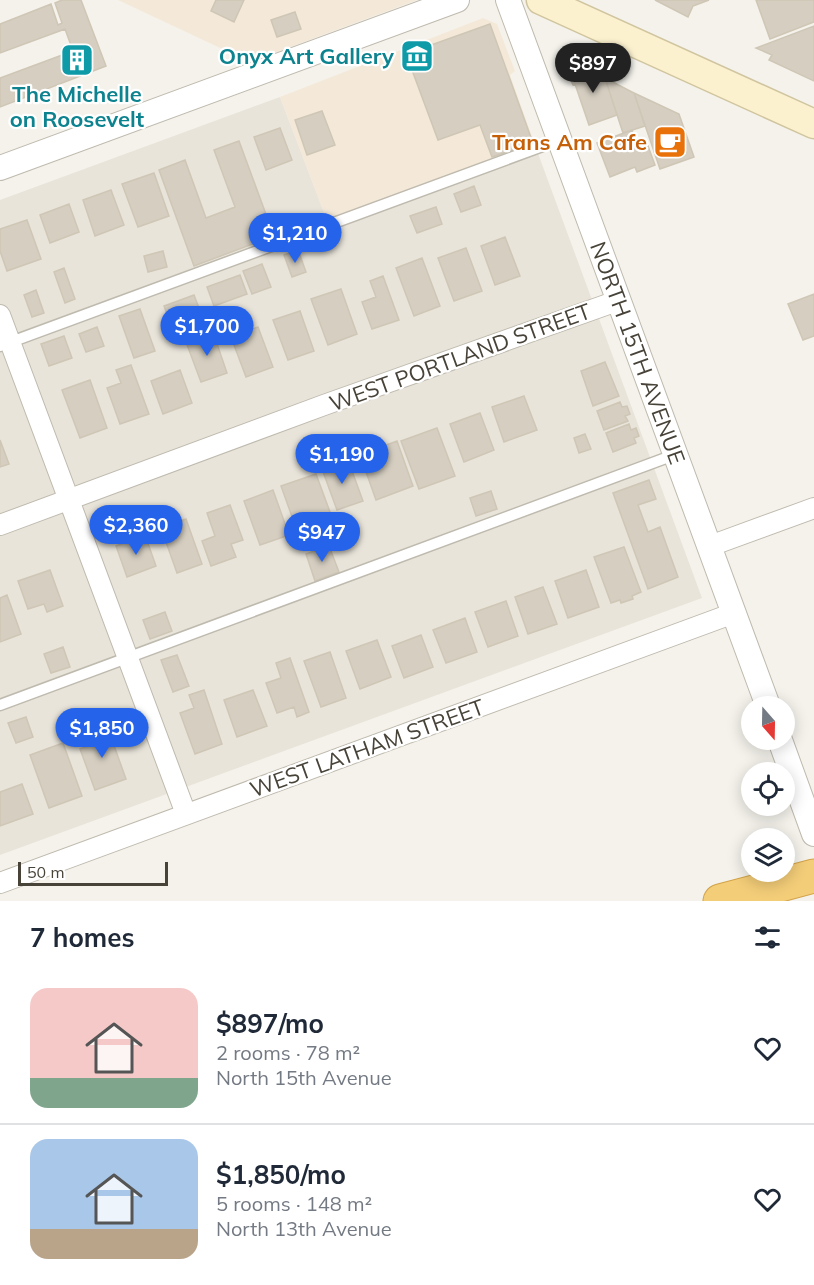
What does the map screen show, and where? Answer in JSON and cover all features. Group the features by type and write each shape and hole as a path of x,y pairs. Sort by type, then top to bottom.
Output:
{"highway":[{"path":"731,898 814,876"}],"main road":[{"path":"541,0 814,124"}],"street":[{"path":"0,168 457,0"},
{"name":"NORTH 15TH AVENUE","path":"508,0 764,696"},
{"name":"WEST PORTLAND STREET","path":"0,525 324,405 617,301"},
{"path":"0,315 5,344 69,500 186,814"},
{"path":"710,546 814,508"},
{"name":"WEST LATHAM STREET","path":"0,883 734,613"},
{"path":"784,750 814,834"}],"lane":[{"path":"5,344 559,140"},
{"path":"0,705 674,455"}],"shaded area":[{"path":"118,0 417,0 250,62"},
{"path":"483,18 497,24 515,71 510,75 536,148 329,226 280,97"},
{"path":"280,97 329,225 536,148 702,598 0,855 0,200"}],"building":[{"name":"The Michelle on Roosevelt","path":"62,0 81,0 106,66 0,107 0,78 73,51 65,29 0,53 0,24 51,4 58,25 62,23 55,3"},
{"path":"216,0 244,0 234,22 211,11"},
{"path":"655,0 709,0 693,6 688,17"},
{"path":"756,0 814,0 814,22 770,39"},
{"path":"295,12 301,29 277,37 271,20"},
{"path":"490,24 533,143 492,157 480,125 438,140 406,54"},
{"path":"814,26 814,81 769,60 772,55 756,48"},
{"path":"583,65 606,76 617,115 589,125 575,84 573,85 567,71"},
{"path":"605,78 634,93 645,126 623,133"},
{"name":"Trans Am Cafe","path":"634,93 679,114 694,157 660,169"},
{"path":"322,111 335,145 307,155 295,120"},
{"path":"280,128 292,160 266,170 254,137"},
{"path":"632,130 639,150 648,146 655,165 637,172 635,167 610,177 597,143"},
{"path":"239,141 274,236 194,266 159,170 185,160 206,218 235,207 214,150"},
{"path":"154,173 169,216 138,227 122,184"},
{"path":"474,186 481,205 461,212 454,194"},
{"path":"111,190 124,225 95,236 83,200"},
{"path":"69,204 79,232 50,243 40,215"},
{"path":"436,207 442,224 417,233 410,216"},
{"path":"27,220 41,259 7,271 0,251 0,229"},
{"path":"505,237 520,276 495,285 481,246"},
{"path":"466,248 482,291 454,301 438,258"},
{"path":"298,250 306,272 292,277 284,255"},
{"path":"163,251 167,267 148,272 144,256"},
{"path":"422,258 440,306 414,316 396,268"},
{"path":"262,264 271,287 252,294 243,271"},
{"path":"64,268 75,299 65,303 54,272"},
{"path":"240,275 247,294 214,306 207,287"},
{"path":"383,276 399,320 372,329 362,302 376,297 370,281"},
{"path":"341,289 357,334 328,345 311,299"},
{"path":"36,290 44,313 32,317 24,295"},
{"path":"814,294 814,336 803,340 788,304"},
{"path":"194,295 202,316 172,327 164,306"},
{"path":"140,309 155,351 134,358 119,316"},
{"path":"300,311 314,351 288,360 273,320"},
{"path":"97,327 104,346 86,352 79,334"},
{"path":"258,327 273,367 246,377 231,337"},
{"path":"213,332 227,373 201,382 186,342"},
{"path":"64,336 72,358 49,366 41,344"},
{"path":"605,362 619,396 593,406 581,371"},
{"path":"131,365 149,414 120,424 107,388 121,383 116,370"},
{"path":"180,370 192,403 163,414 151,381"},
{"path":"90,380 107,428 80,438 62,390"},
{"path":"524,396 537,430 504,442 492,407"},
{"path":"620,402 622,407 627,406 630,414 625,416 628,421 604,430 597,411"},
{"path":"480,413 494,450 464,462 450,424"},
{"path":"629,424 631,430 636,428 639,436 634,438 636,443 613,452 606,433"},
{"path":"437,428 455,476 419,489 401,441"},
{"path":"585,434 591,449 579,453 574,438"},
{"path":"0,440 9,464 0,467"},
{"path":"397,441 413,486 376,500 360,455"},
{"path":"348,460 363,501 337,510 322,469"},
{"path":"316,474 330,512 295,525 281,486"},
{"path":"649,480 656,499 638,505 648,532 660,527 678,577 648,589 613,493"},
{"path":"273,490 289,535 260,545 244,501"},
{"path":"491,491 497,509 476,516 470,498"},
{"path":"230,505 243,540 231,544 236,557 211,566 202,541 215,536 207,513"},
{"path":"186,519 202,564 177,573 161,528"},
{"path":"145,535 156,566 127,577 116,546"},
{"path":"329,546 339,572 315,581 306,554"},
{"path":"624,547 641,592 632,596 633,599 611,603 594,557"},
{"path":"50,570 63,606 47,612 44,604 28,609 18,581"},
{"path":"586,570 599,607 568,618 555,581"},
{"path":"543,587 557,624 528,634 515,597"},
{"path":"7,595 21,634 0,642 0,598"},
{"path":"506,601 518,636 488,647 475,612"},
{"path":"165,612 172,631 150,639 143,620"},
{"path":"465,618 477,652 446,663 433,630"},
{"path":"421,635 433,667 404,678 392,646"},
{"path":"377,640 391,677 360,689 346,651"},
{"path":"63,647 70,667 51,673 44,654"},
{"path":"330,652 346,698 321,707 304,661"},
{"path":"177,655 189,686 173,692 161,660"},
{"path":"290,658 309,712 297,717 294,707 277,713 266,683 281,678 276,663"},
{"path":"204,690 222,744 195,754 180,713 194,708 189,695"},
{"path":"253,690 267,726 237,737 224,700"},
{"path":"26,717 33,737 16,743 8,723"},
{"path":"107,726 126,779 95,790 80,749 91,745 86,733"},
{"path":"63,743 82,796 49,808 30,755"},
{"path":"22,784 33,814 0,826 0,792"}],"place":[{"name":"Onyx Art Gallery","path":"417,56"},
{"name":"The Michelle on Roosevelt","path":"77,60"},
{"name":"Trans Am Cafe","path":"670,142"}]}
